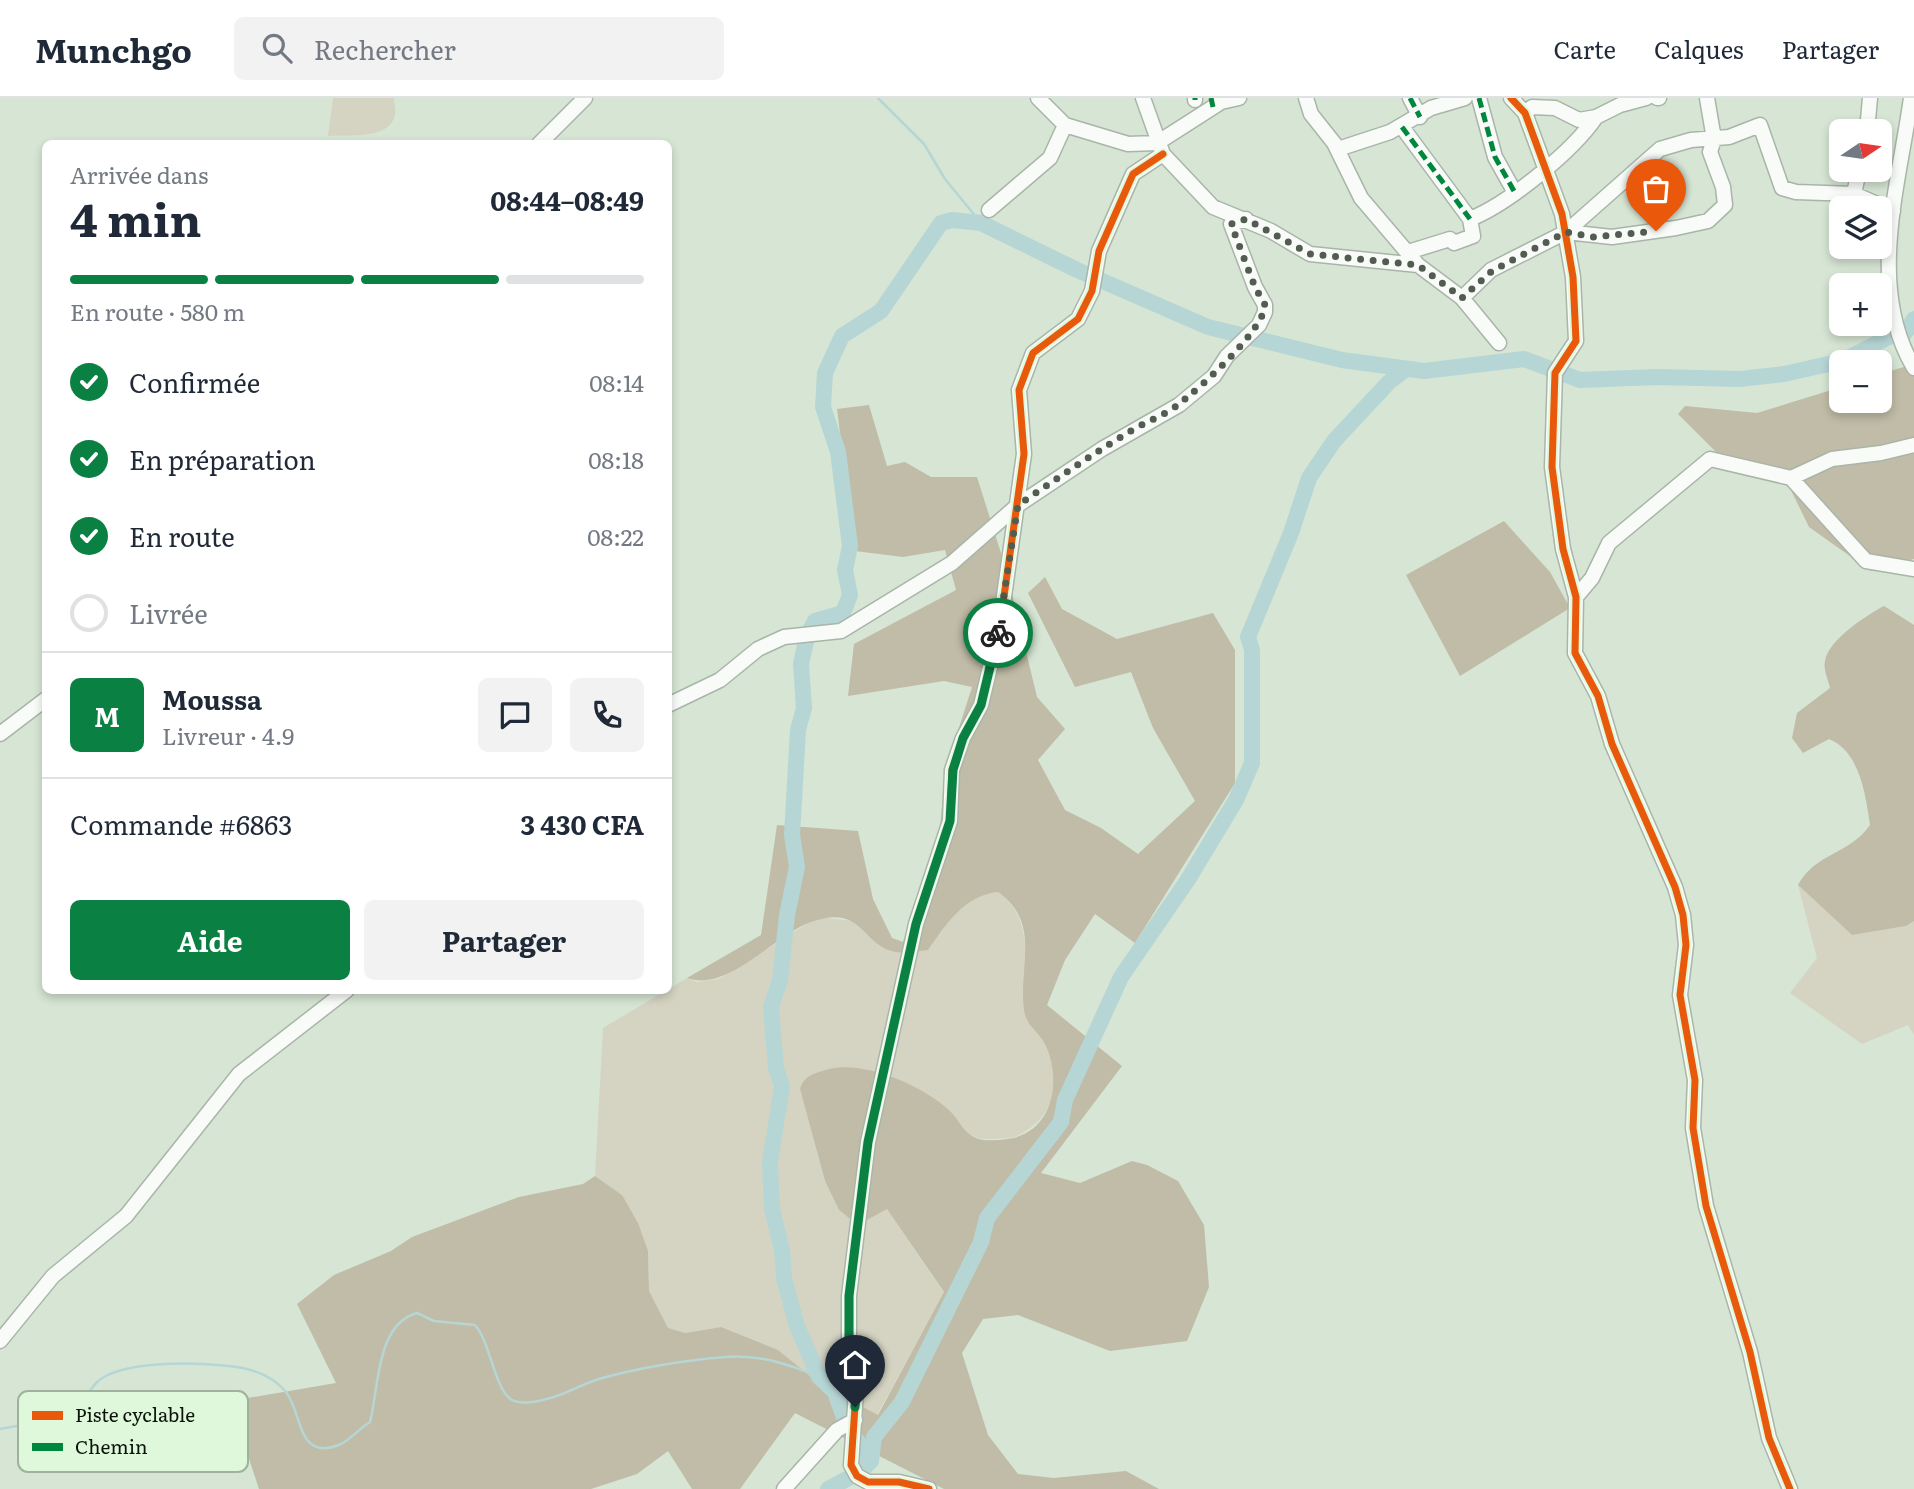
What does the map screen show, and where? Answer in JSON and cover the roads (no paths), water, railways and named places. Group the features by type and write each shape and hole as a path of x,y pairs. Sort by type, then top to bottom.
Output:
{"street":[{"path":"543,140 585,98"},
{"path":"1038,98 1065,125 1076,130 1097,132 1109,140 1160,148"},
{"path":"1143,98 1160,148 1203,199 1310,254 1418,265"},
{"path":"929,1489 899,1482 868,1482 858,1476 851,1465 856,1392 849,1351 849,1296 868,1142 916,924 950,821 953,770 963,738 981,705 997,639 1024,454 1019,390 1033,353 1078,319 1093,291 1099,251 1133,174 1212,103 1239,98"},
{"path":"1306,98 1311,114 1338,149 1361,198 1418,265 1462,298 1499,343"},
{"path":"1410,98 1420,117"},
{"path":"1338,149 1402,127 1432,108 1465,98"},
{"path":"1479,98 1495,157 1514,191"},
{"path":"1511,98 1529,106 1555,108 1579,120 1596,117 1620,105 1646,98"},
{"path":"1566,232 1612,237 1707,221 1725,205 1723,187 1710,152 1714,139 1707,98"},
{"path":"1868,119 1870,98"},
{"path":"1911,98 1893,211 1888,267 1895,326 1911,363"},
{"path":"1529,106 1543,170 1566,232 1576,341 1555,373 1552,467 1563,549 1576,597 1575,653 1598,696 1612,744 1675,887 1683,915 1686,945 1680,995 1695,1080 1693,1128 1706,1206 1750,1352 1769,1438 1790,1489"},
{"path":"1470,219 1543,170 1582,138 1596,117"},
{"path":"989,210 1050,158 1065,125"},
{"path":"1462,298 1492,271 1566,232 1660,149 1691,140 1714,139 1760,125 1782,188 1796,192 1854,194 1893,211"},
{"path":"1402,127 1470,219 1473,236 1454,243 1450,239 1408,252"},
{"path":"1854,194 1856,182"},
{"path":"672,703 720,680 758,649 784,637 841,631 952,562 1018,505 1102,449 1179,405 1214,376 1227,356 1259,325 1265,305 1255,287 1231,224 1246,219"},
{"path":"1791,478 1832,459 1881,453 1914,445"},
{"path":"1576,597 1592,578 1609,543 1710,458 1791,478 1866,561 1914,569"},
{"path":"0,734 42,702"},
{"path":"0,1341 53,1276 126,1216 239,1074 342,994"},
{"path":"784,1489 837,1430 855,1420"}],"waterway":[{"path":"878,98 924,144 945,179 981,223"},
{"path":"871,1461 847,1426 835,1392 819,1377 797,1326 784,1279 782,1250 772,1209 770,1162 782,1086 776,1068 771,1007 780,980 787,915 797,867 792,835 798,730 804,708 801,664 807,636 815,621 843,613 850,595 845,570 850,546 838,452 823,407 825,373 842,336 881,311 941,223 952,220 981,223 1077,270 1208,327 1342,360 1424,371 1524,359 1580,380 1657,377 1740,379 1784,374 1842,361 1889,337 1905,333 1914,319"},
{"path":"828,1489 860,1472 871,1461 874,1437 902,1402 981,1242 987,1218 1061,1122 1065,1100 1121,977 1187,881 1236,800 1252,763 1252,650 1248,637 1291,533 1309,478 1334,441 1389,382 1406,369"},
{"path":"90,1391 104,1377 147,1365 237,1367 267,1377 280,1386 291,1401 309,1442 316,1447 327,1448 345,1442 370,1422 386,1343 404,1319 417,1313 434,1321 475,1325 485,1343 501,1386 506,1394 517,1402 533,1402 554,1397 593,1381 629,1371 678,1362 737,1356 773,1361 819,1377"},
{"path":"0,1429 18,1426"}]}
